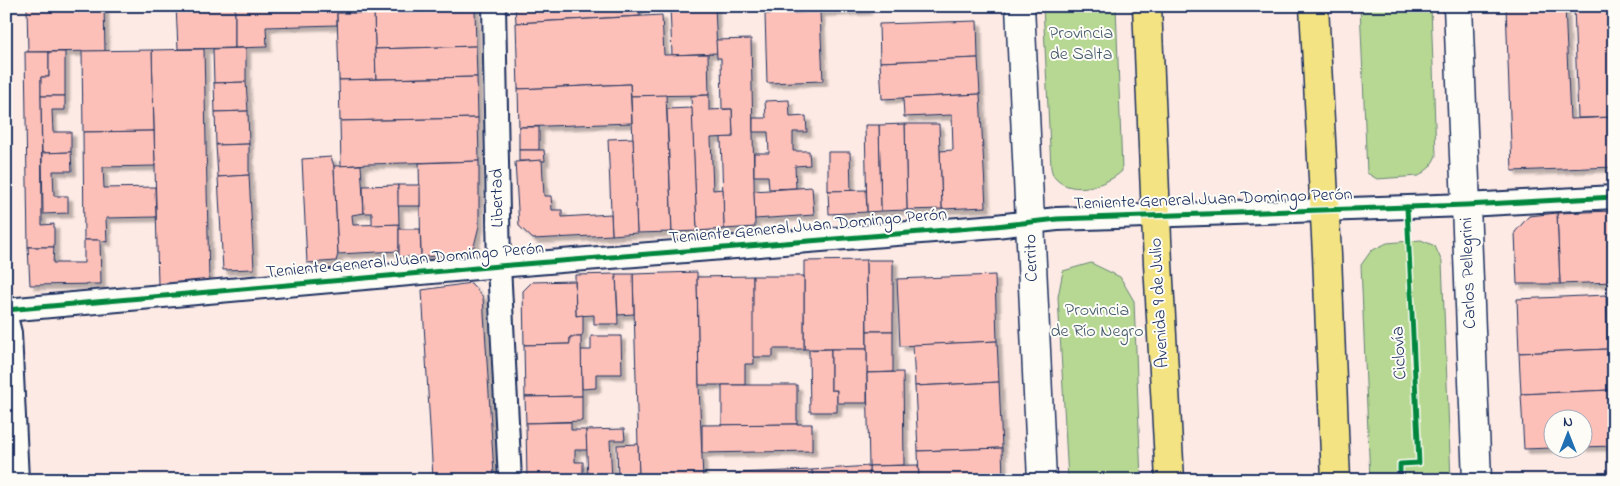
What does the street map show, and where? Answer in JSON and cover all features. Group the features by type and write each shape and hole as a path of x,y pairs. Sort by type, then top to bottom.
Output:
{"highway":[{"name":"Avenida 9 de Julio","path":"1147,6 1170,480"},
{"path":"1314,6 1325,210 1336,480"}],"street":[{"name":"Libertad","path":"494,6 499,266 510,480"},
{"name":"Cerrito","path":"1020,6 1042,480"},
{"name":"Carlos Pellegrini","path":"1458,6 1477,480"},
{"name":"Teniente General Juan Domingo Perón","path":"6,310 499,266 1030,223 1057,219 1466,205 1614,197"},
{"path":"6,317 10,333 16,480"}],"green space":[{"name":"Provincia de Salta","path":"1043,6 1116,6 1122,171 1108,181 1090,187 1071,187 1056,179 1052,173"},
{"path":"1360,6 1431,6 1436,156 1430,167 1419,176 1377,179 1367,173"},
{"path":"1421,240 1435,246 1442,262 1451,480 1370,480 1361,265 1371,251 1387,243"},
{"name":"Provincia de Río Negro","path":"1091,263 1120,277 1134,301 1141,480 1068,480 1058,297 1063,271"}],"building":[{"path":"27,6 104,6 105,51 28,52"},
{"path":"176,6 235,6 235,48 178,49"},
{"path":"235,6 364,6 364,13 337,13 337,25 266,27 267,47 235,48"},
{"path":"364,6 475,6 475,10 364,13"},
{"path":"515,6 640,6 640,16 516,23"},
{"path":"670,6 715,6 717,53 672,55"},
{"path":"770,6 818,6 818,12 770,14"},
{"path":"818,6 867,6 867,10 818,12"},
{"path":"1506,6 1565,6 1570,119 1614,117 1614,167 1512,171"},
{"path":"1574,6 1614,6 1614,117 1578,118"},
{"path":"475,10 476,46 375,49 374,13"},
{"path":"820,12 823,81 767,83 765,14"},
{"path":"337,13 374,13 376,79 339,80"},
{"path":"662,15 664,55 708,54 709,95 631,96 630,84 518,89 516,23"},
{"path":"977,21 978,58 880,62 879,24"},
{"path":"751,39 755,227 724,229 721,137 733,137 732,109 722,109 721,58 717,58 716,40"},
{"path":"476,46 477,77 376,79 375,49"},
{"path":"246,48 246,82 214,83 213,49"},
{"path":"204,49 209,281 158,285 152,50"},
{"path":"152,50 154,131 83,132 82,51"},
{"path":"25,52 49,52 49,77 41,77 42,225 54,224 54,247 28,247"},
{"path":"49,52 65,52 65,96 41,96 41,77 49,77"},
{"path":"978,58 980,94 882,99 880,62"},
{"path":"477,77 478,118 340,121 339,80"},
{"path":"246,82 248,111 215,112 214,83"},
{"path":"630,84 632,123 519,127 518,89"},
{"path":"980,94 986,207 942,209 940,151 953,150 952,115 904,117 903,98"},
{"path":"666,95 672,232 637,233 631,96"},
{"path":"709,95 709,110 732,109 733,137 711,138 713,190 723,189 724,229 697,231 691,96"},
{"path":"41,96 65,96 65,110 52,110 53,132 71,132 71,152 42,153"},
{"path":"789,100 790,117 806,116 807,132 793,132 793,151 809,151 810,165 795,166 796,188 769,189 768,176 754,176 754,153 769,153 768,132 753,132 753,118 766,118 765,101"},
{"path":"692,108 697,231 672,232 667,109"},
{"path":"248,111 249,144 216,145 215,112"},
{"path":"478,118 479,161 341,166 340,121"},
{"path":"905,124 939,124 942,209 907,210"},
{"path":"905,124 907,210 881,211 879,125"},
{"path":"865,125 879,125 881,211 867,212"},
{"path":"519,127 539,127 539,150 519,150"},
{"path":"154,131 155,166 103,167 104,188 155,187 156,217 106,218 107,242 84,240 83,132"},
{"path":"633,138 637,233 612,235 608,139"},
{"path":"249,144 249,175 218,177 216,145"},
{"path":"519,150 544,150 545,161 519,161"},
{"path":"71,152 72,171 53,171 54,196 68,196 68,213 43,214 42,153"},
{"path":"828,152 850,152 851,191 828,191"},
{"path":"331,157 334,166 338,254 336,261 307,263 302,159"},
{"path":"542,160 544,196 551,196 552,210 562,210 562,217 611,214 612,235 533,239 519,226 515,162"},
{"path":"479,161 479,226 474,246 460,255 421,257 419,163"},
{"path":"361,165 364,213 352,215 353,225 399,224 399,251 338,254 334,166"},
{"path":"249,175 254,269 223,270 218,177"},
{"path":"398,185 399,224 372,225 372,213 364,213 363,186"},
{"path":"398,185 420,185 420,206 398,206"},
{"path":"812,187 814,215 755,219 754,191"},
{"path":"866,190 867,212 829,214 828,191"},
{"path":"1614,211 1614,282 1560,284 1557,213"},
{"path":"1557,213 1560,284 1517,284 1515,232 1529,216"},
{"path":"399,229 420,229 421,257 399,257"},
{"path":"84,240 100,240 101,284 30,285 28,247 54,247 53,263 84,263"},
{"path":"866,260 867,349 804,349 804,261"},
{"path":"866,260 893,260 893,331 867,331"},
{"path":"697,272 703,480 639,480 633,274"},
{"path":"616,274 618,324 594,324 594,315 576,316 575,275"},
{"path":"616,274 633,274 634,314 618,315"},
{"path":"995,275 997,341 900,346 897,279"},
{"path":"753,276 754,364 745,364 745,385 699,385 697,277"},
{"path":"753,276 804,276 804,349 773,349 773,357 753,357"},
{"path":"575,281 576,316 583,315 583,333 581,337 570,337 570,344 524,345 523,291 532,282"},
{"path":"471,283 483,297 494,474 433,478 422,290"},
{"path":"1606,295 1608,349 1519,353 1517,299"},
{"path":"867,331 893,331 893,372 867,373"},
{"path":"1608,332 1614,332 1614,446 1613,446"},
{"path":"591,336 621,336 622,374 596,374 596,388 582,389 581,350 591,350"},
{"path":"570,337 581,337 582,396 525,397 524,345 570,344"},
{"path":"997,341 999,382 915,386 913,345"},
{"path":"831,349 831,390 837,390 837,412 810,412 809,350"},
{"path":"831,349 867,349 867,403 837,403 837,390 831,390"},
{"path":"1608,349 1610,390 1521,394 1519,353"},
{"path":"903,372 904,465 869,466 867,373"},
{"path":"999,382 1002,448 918,451 915,386"},
{"path":"722,385 797,385 797,424 722,425"},
{"path":"1610,390 1613,446 1592,447 1592,408 1542,408 1542,448 1524,449 1521,394"},
{"path":"582,396 582,421 526,423 525,397"},
{"path":"571,422 571,430 586,430 587,450 575,450 575,462 583,462 583,480 527,480 526,423"},
{"path":"812,424 812,451 702,453 702,425"},
{"path":"624,429 625,440 610,440 612,480 588,480 586,430"},
{"path":"638,444 639,480 618,480 617,445"},
{"path":"1002,448 1003,480 919,480 918,451"},
{"path":"918,465 919,480 869,480 869,466"},
{"path":"869,466 869,480 813,480 812,470"},
{"path":"812,470 813,480 736,480 736,473"}],"cycle path":[{"path":"6,310 499,266 996,226 1057,219 1466,205 1614,197"},
{"name":"Ciclovía","path":"1400,480 1400,464 1419,463 1407,207"}]}
